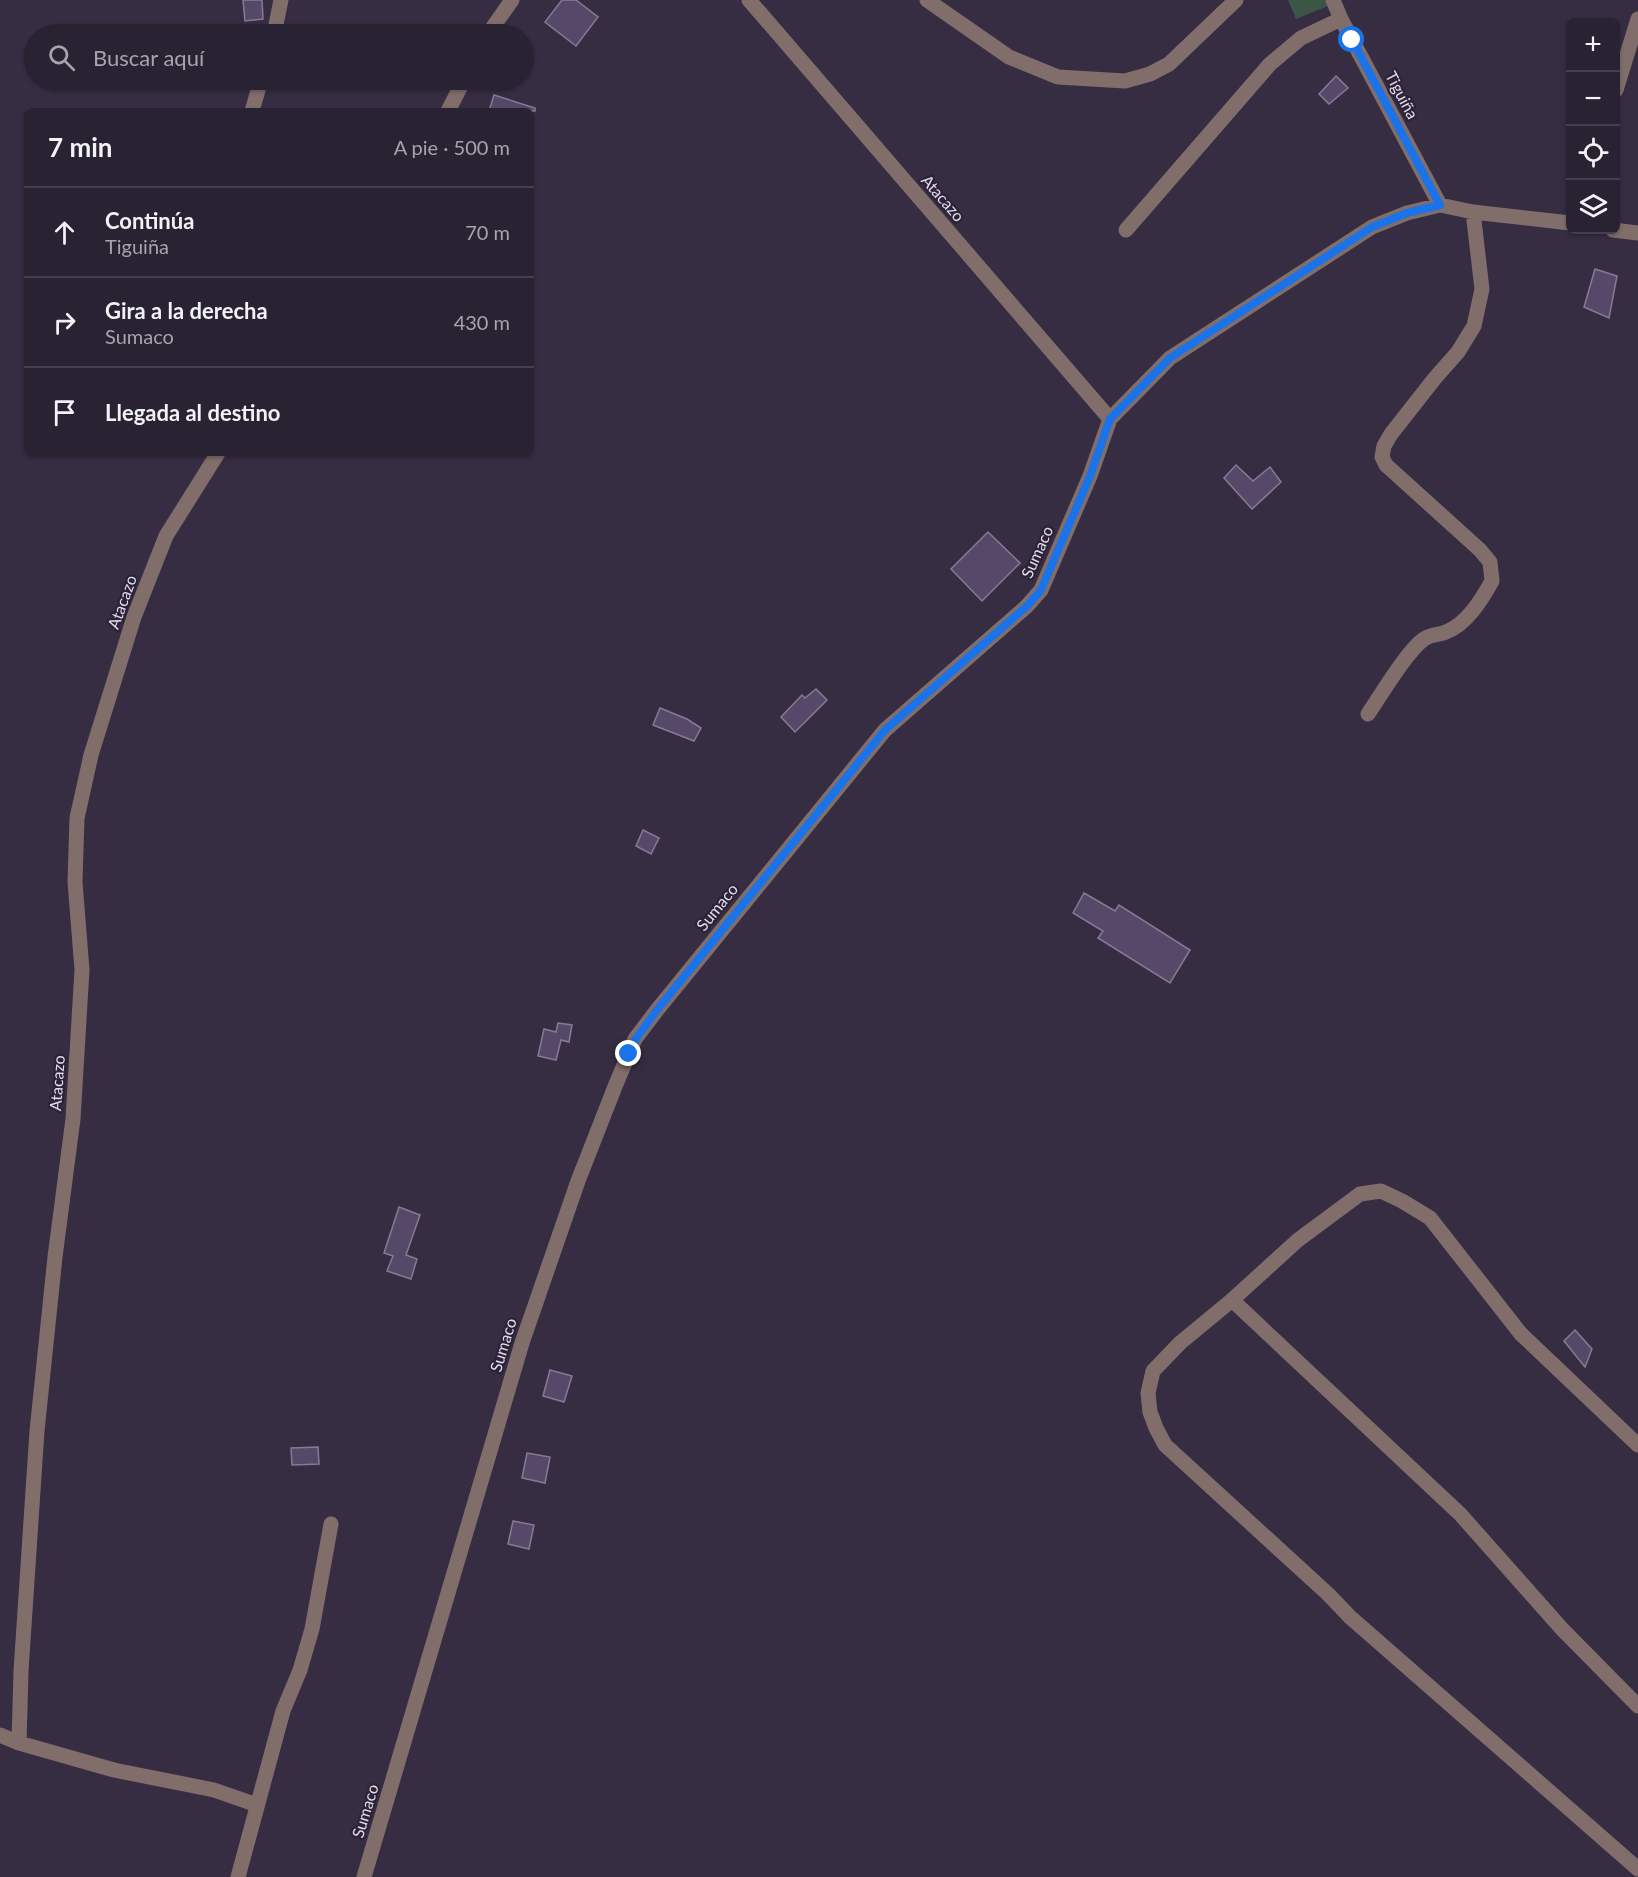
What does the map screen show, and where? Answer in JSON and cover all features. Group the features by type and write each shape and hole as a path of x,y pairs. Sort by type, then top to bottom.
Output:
{"street":[{"path":"276,24 281,0"},
{"path":"495,24 512,0"},
{"name":"Atacazo","path":"748,0 1110,419"},
{"path":"927,0 1009,57 1058,77 1125,81 1150,74 1169,64 1236,0"},
{"name":"Tiguiña","path":"1334,0 1341,19 1440,205"},
{"path":"1126,230 1270,63 1301,38 1341,19"},
{"path":"1620,77 1638,19"},
{"path":"253,108 258,90"},
{"path":"450,108 459,90"},
{"path":"1440,205 1473,212 1566,223"},
{"name":"Sumaco","path":"364,1877 522,1343 578,1181 635,1040 664,1001 885,730 1027,606 1041,590 1090,476 1110,419 1170,358 1234,315 1372,227 1407,213 1440,205"},
{"path":"1368,714 1404,661 1424,639 1446,632 1464,620 1492,581 1490,562 1480,550 1386,465 1382,457 1384,446 1391,434 1458,352 1474,326 1482,289 1473,212"},
{"path":"1620,231 1638,233"},
{"name":"Atacazo","path":"19,1743 37,1431 55,1257 73,1119 82,970 75,882 77,818 91,755 134,617 166,536 216,456"},
{"path":"1638,1445 1521,1334 1430,1218 1381,1191 1360,1194 1298,1240 1232,1300 1180,1343 1153,1371 1148,1393 1155,1428 1165,1445 1328,1594 1350,1617 1638,1869"},
{"path":"1232,1300 1460,1514 1562,1629 1638,1706"},
{"path":"238,1877 283,1711 300,1670 312,1629 331,1524"},
{"path":"0,1735 19,1743 114,1770 213,1790 257,1805"}],"green space":[{"path":"1288,0 1325,0 1328,6 1296,19"}],"building":[{"path":"243,0 262,0 263,19 245,21"},
{"path":"562,0 576,0 598,17 576,46 545,22"},
{"path":"1336,76 1348,88 1329,104 1319,94"},
{"path":"494,95 535,108 535,111 534,108 490,108"},
{"path":"1595,269 1617,276 1609,318 1584,307"},
{"path":"1236,465 1253,481 1270,467 1281,482 1252,509 1224,478"},
{"path":"988,532 1020,563 982,601 951,569"},
{"path":"816,689 827,700 795,732 781,717 802,695 805,698"},
{"path":"660,708 687,719 701,728 694,741 653,725"},
{"path":"643,830 659,838 651,854 636,846"},
{"path":"1084,893 1115,911 1119,905 1190,950 1170,983 1098,938 1103,931 1073,913"},
{"path":"558,1023 572,1025 569,1042 561,1040 556,1060 538,1056 544,1029 556,1032"},
{"path":"399,1207 420,1215 406,1255 417,1259 411,1279 387,1271 393,1256 384,1253"},
{"path":"1575,1330 1592,1349 1585,1367 1564,1341"},
{"path":"550,1370 572,1376 564,1402 543,1396"},
{"path":"318,1447 319,1464 292,1465 291,1448"},
{"path":"527,1453 550,1457 545,1483 522,1478"},
{"path":"513,1521 534,1525 529,1549 508,1544"}],"route":[{"path":"629,1054 635,1040 657,1010 885,730 1027,606 1041,590 1090,476 1110,419 1170,358 1234,315 1372,227 1407,213 1440,205 1352,40"}]}
